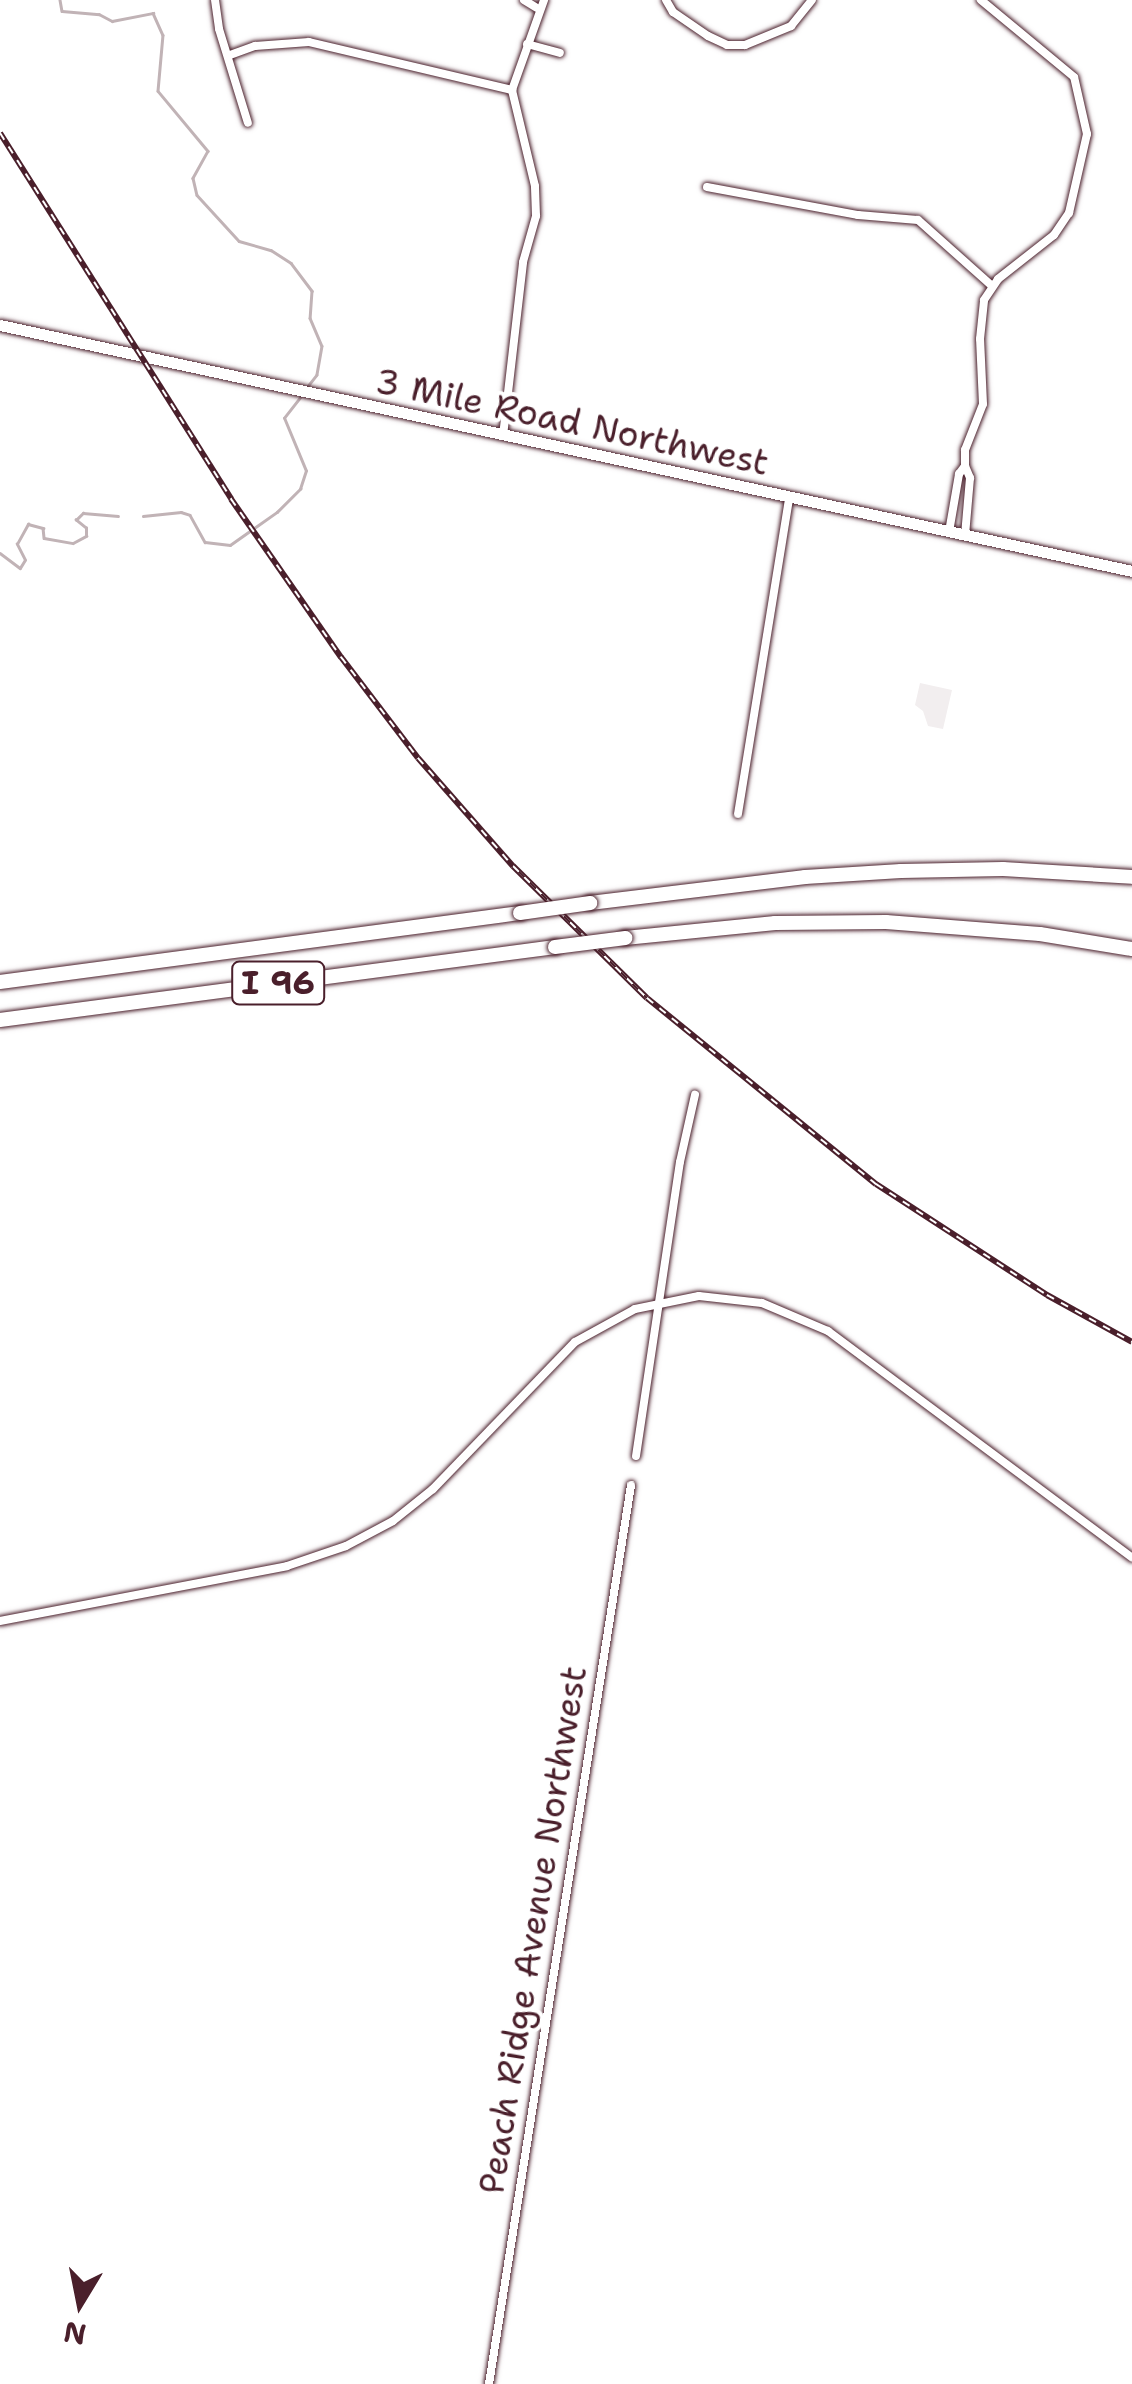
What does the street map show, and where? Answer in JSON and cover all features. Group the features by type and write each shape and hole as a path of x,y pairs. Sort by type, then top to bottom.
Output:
{"highway":[{"name":"I 96","path":"0,982 805,877 1002,868 1132,876"},
{"name":"I 96","path":"0,1020 738,925 886,922 1040,934 1132,950"}],"main road":[{"name":"3 Mile Road Northwest","path":"0,325 1132,571"}],"street":[{"path":"215,0 219,29 248,123"},
{"path":"524,0 538,8"},
{"path":"503,436 524,262 536,216 536,186 512,90 544,0"},
{"path":"666,0 673,12 708,36 727,44 745,45 792,26 812,0"},
{"path":"965,536 970,478 965,450 983,404 980,323 992,286 1054,235 1069,213 1086,134 1080,90 1074,77 981,0"},
{"path":"230,55 255,46 310,42 512,90"},
{"path":"527,44 560,52"},
{"path":"706,187 858,215 918,220 992,286"},
{"path":"949,532 958,474 965,466"},
{"path":"738,814 789,498"},
{"path":"636,1456 674,1197 695,1095"},
{"path":"0,1621 287,1566 358,1540 393,1521 433,1489 575,1342 617,1317 661,1302 700,1296 746,1300 818,1325 1132,1558"},
{"name":"Peach Ridge Avenue Northwest","path":"489,2384 632,1484"}],"shaded area":[{"path":"920,683 952,690 943,729 928,726 923,711 915,705"}],"waterway":[{"path":"60,0 62,11 99,14 112,21 153,13 163,35 158,91 208,151 193,178 197,195 239,241 271,250 291,263 312,291 310,318 322,346 317,375 306,389"},
{"path":"143,516 181,512 190,515 205,542 230,545 277,512 300,489 306,471 284,418 302,395"},
{"path":"0,553 20,568 25,560 17,544 28,524 43,528 44,538 73,543 86,536 86,528 76,520 83,513 118,516"}],"railway":[{"path":"0,133 231,499 341,657 418,758 513,866 647,998 876,1184 1047,1295 1132,1342"}]}
